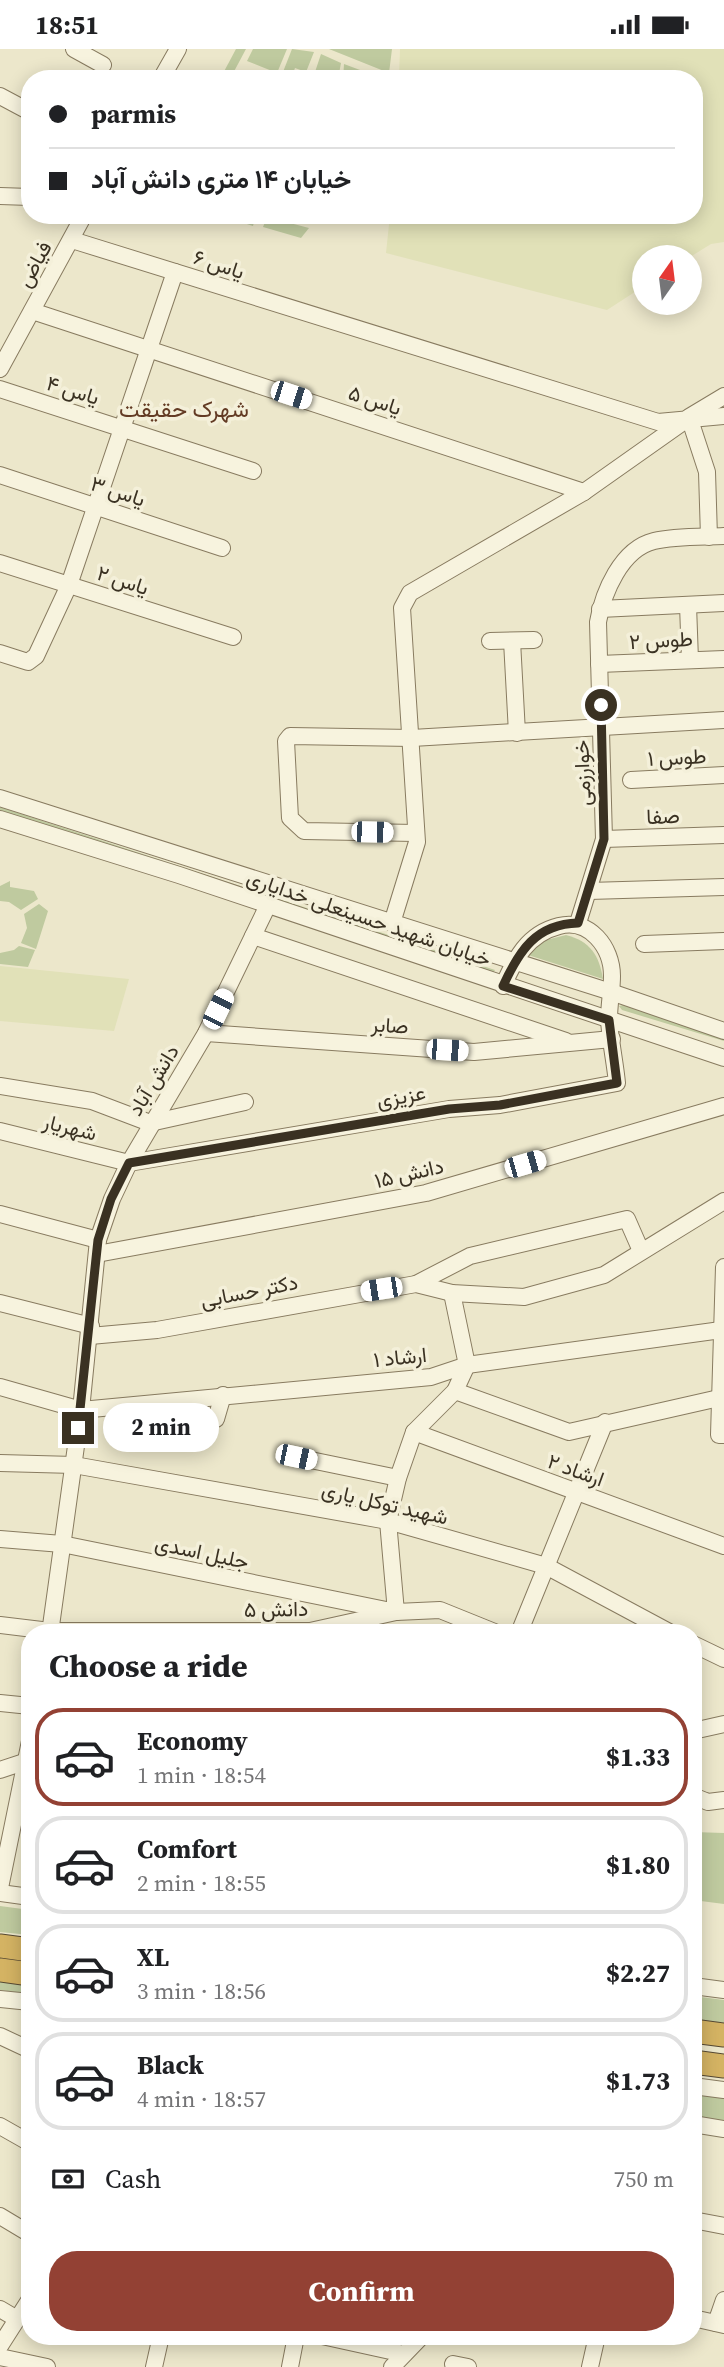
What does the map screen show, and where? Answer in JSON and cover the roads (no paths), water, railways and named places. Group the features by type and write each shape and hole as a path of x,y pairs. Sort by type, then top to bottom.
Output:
{"highway":[{"path":"0,1946 21,1949"},
{"path":"0,1970 21,1973"},
{"path":"702,2032 724,2035"},
{"path":"702,2062 724,2066"}],"street":[{"path":"74,49 103,65"},
{"path":"166,70 178,49"},
{"path":"0,96 21,107"},
{"path":"0,195 21,196"},
{"name":"فیاض","path":"0,369 80,224"},
{"name":"یاس ۶","path":"72,240 658,422 724,415"},
{"path":"0,653 28,662 36,656 69,585 175,272"},
{"name":"یاس ۵","path":"32,311 584,492"},
{"name":"یاس ۴","path":"0,389 253,471"},
{"path":"392,923 417,842 402,608 410,593 584,492 689,417 724,396"},
{"path":"689,417 707,472 717,536"},
{"path":"707,472 724,470"},
{"name":"یاس ۳","path":"0,475 222,548"},
{"name":"خوارزمی","path":"578,923 604,839 600,609 617,572 638,550 652,541 717,536"},
{"name":"یاس ۲","path":"0,563 233,637"},
{"path":"600,609 724,603"},
{"path":"688,605 690,660"},
{"path":"490,641 534,640"},
{"path":"512,641 517,733"},
{"name":"طوس ۲","path":"599,664 724,659"},
{"path":"416,833 304,831 296,826 290,818 285,747 290,736 412,738 724,720"},
{"name":"طوس ۱","path":"631,780 724,775"},
{"name":"خیابان شهید حسینعلی خدایاری","path":"0,798 611,992 724,1031"},
{"name":"خیابان شهید حسینعلی خدایاری","path":"0,819 268,905 724,1058"},
{"name":"صفا","path":"604,839 724,835"},
{"path":"589,891 724,887"},
{"name":"دانش آباد","path":"51,1624 81,1410 98,1247 111,1199 150,1123 206,1033 268,905"},
{"path":"503,986 514,962 535,936 559,925 578,923 589,929 603,947 611,967 611,992"},
{"path":"253,936 570,1043"},
{"path":"644,944 724,941"},
{"name":"عزیزی","path":"129,1163 449,1109 500,1105 617,1083 609,1020 611,992"},
{"name":"صابر","path":"206,1033 474,1052 612,1039"},
{"path":"0,1086 92,1101 150,1123 245,1102"},
{"name":"دانش ۱۵","path":"98,1247 426,1193 724,1106"},
{"name":"شهریار","path":"0,1131 129,1163"},
{"name":"دکتر حسابی","path":"415,1283 452,1293 524,1297 604,1275 724,1201"},
{"path":"0,1214 98,1247"},
{"name":"دکتر حسابی","path":"0,1303 90,1331 157,1330 415,1283 470,1256 627,1219 641,1251"},
{"path":"721,1435 719,1398 724,1267"},
{"path":"396,1612 388,1521 398,1478 414,1432 454,1391 467,1365 452,1293"},
{"name":"ارشاد ۱","path":"81,1410 431,1377 467,1365 721,1329"},
{"path":"0,1387 81,1410"},
{"path":"454,1391 569,1432 719,1398"},
{"path":"216,1419 223,1395"},
{"path":"523,1624 605,1422"},
{"name":"ارشاد ۲","path":"414,1432 724,1546"},
{"path":"296,1457 398,1478"},
{"name":"شهید توکل یاری","path":"0,1463 74,1465 388,1521 546,1566 654,1624"},
{"name":"جلیل اسدی","path":"0,1539 62,1544 396,1612"},
{"name":"دانش ۵","path":"339,1624 396,1612 440,1610 475,1624"},
{"name":"دانش ۵","path":"0,1625 21,1628"},
{"path":"702,1648 724,1659"},
{"path":"0,1703 21,1705"},
{"path":"702,1729 724,1724"},
{"path":"0,1770 21,1762"},
{"path":"0,1888 21,1799"},
{"path":"702,1800 708,1802 724,1800"},
{"path":"0,1893 21,1896"},
{"path":"702,1987 724,1990"},
{"path":"0,1999 21,2001"},
{"path":"0,2036 21,2046"},
{"path":"702,2087 724,2090"},
{"path":"0,2126 21,2138"},
{"path":"702,2128 724,2129"},
{"path":"0,2217 21,2229"},
{"path":"702,2222 724,2226"},
{"path":"702,2320 720,2324 724,2300"},
{"path":"0,2309 17,2319"},
{"path":"0,2346 21,2313"},
{"path":"154,2367 159,2345"},
{"path":"290,2367 294,2345"},
{"path":"363,2345 404,2354"},
{"path":"391,2367 413,2345"},
{"path":"590,2367 595,2345"},
{"path":"0,2357 47,2367"}],"district":[{"name":"شهرک حقیقت","path":"184,409"}]}
